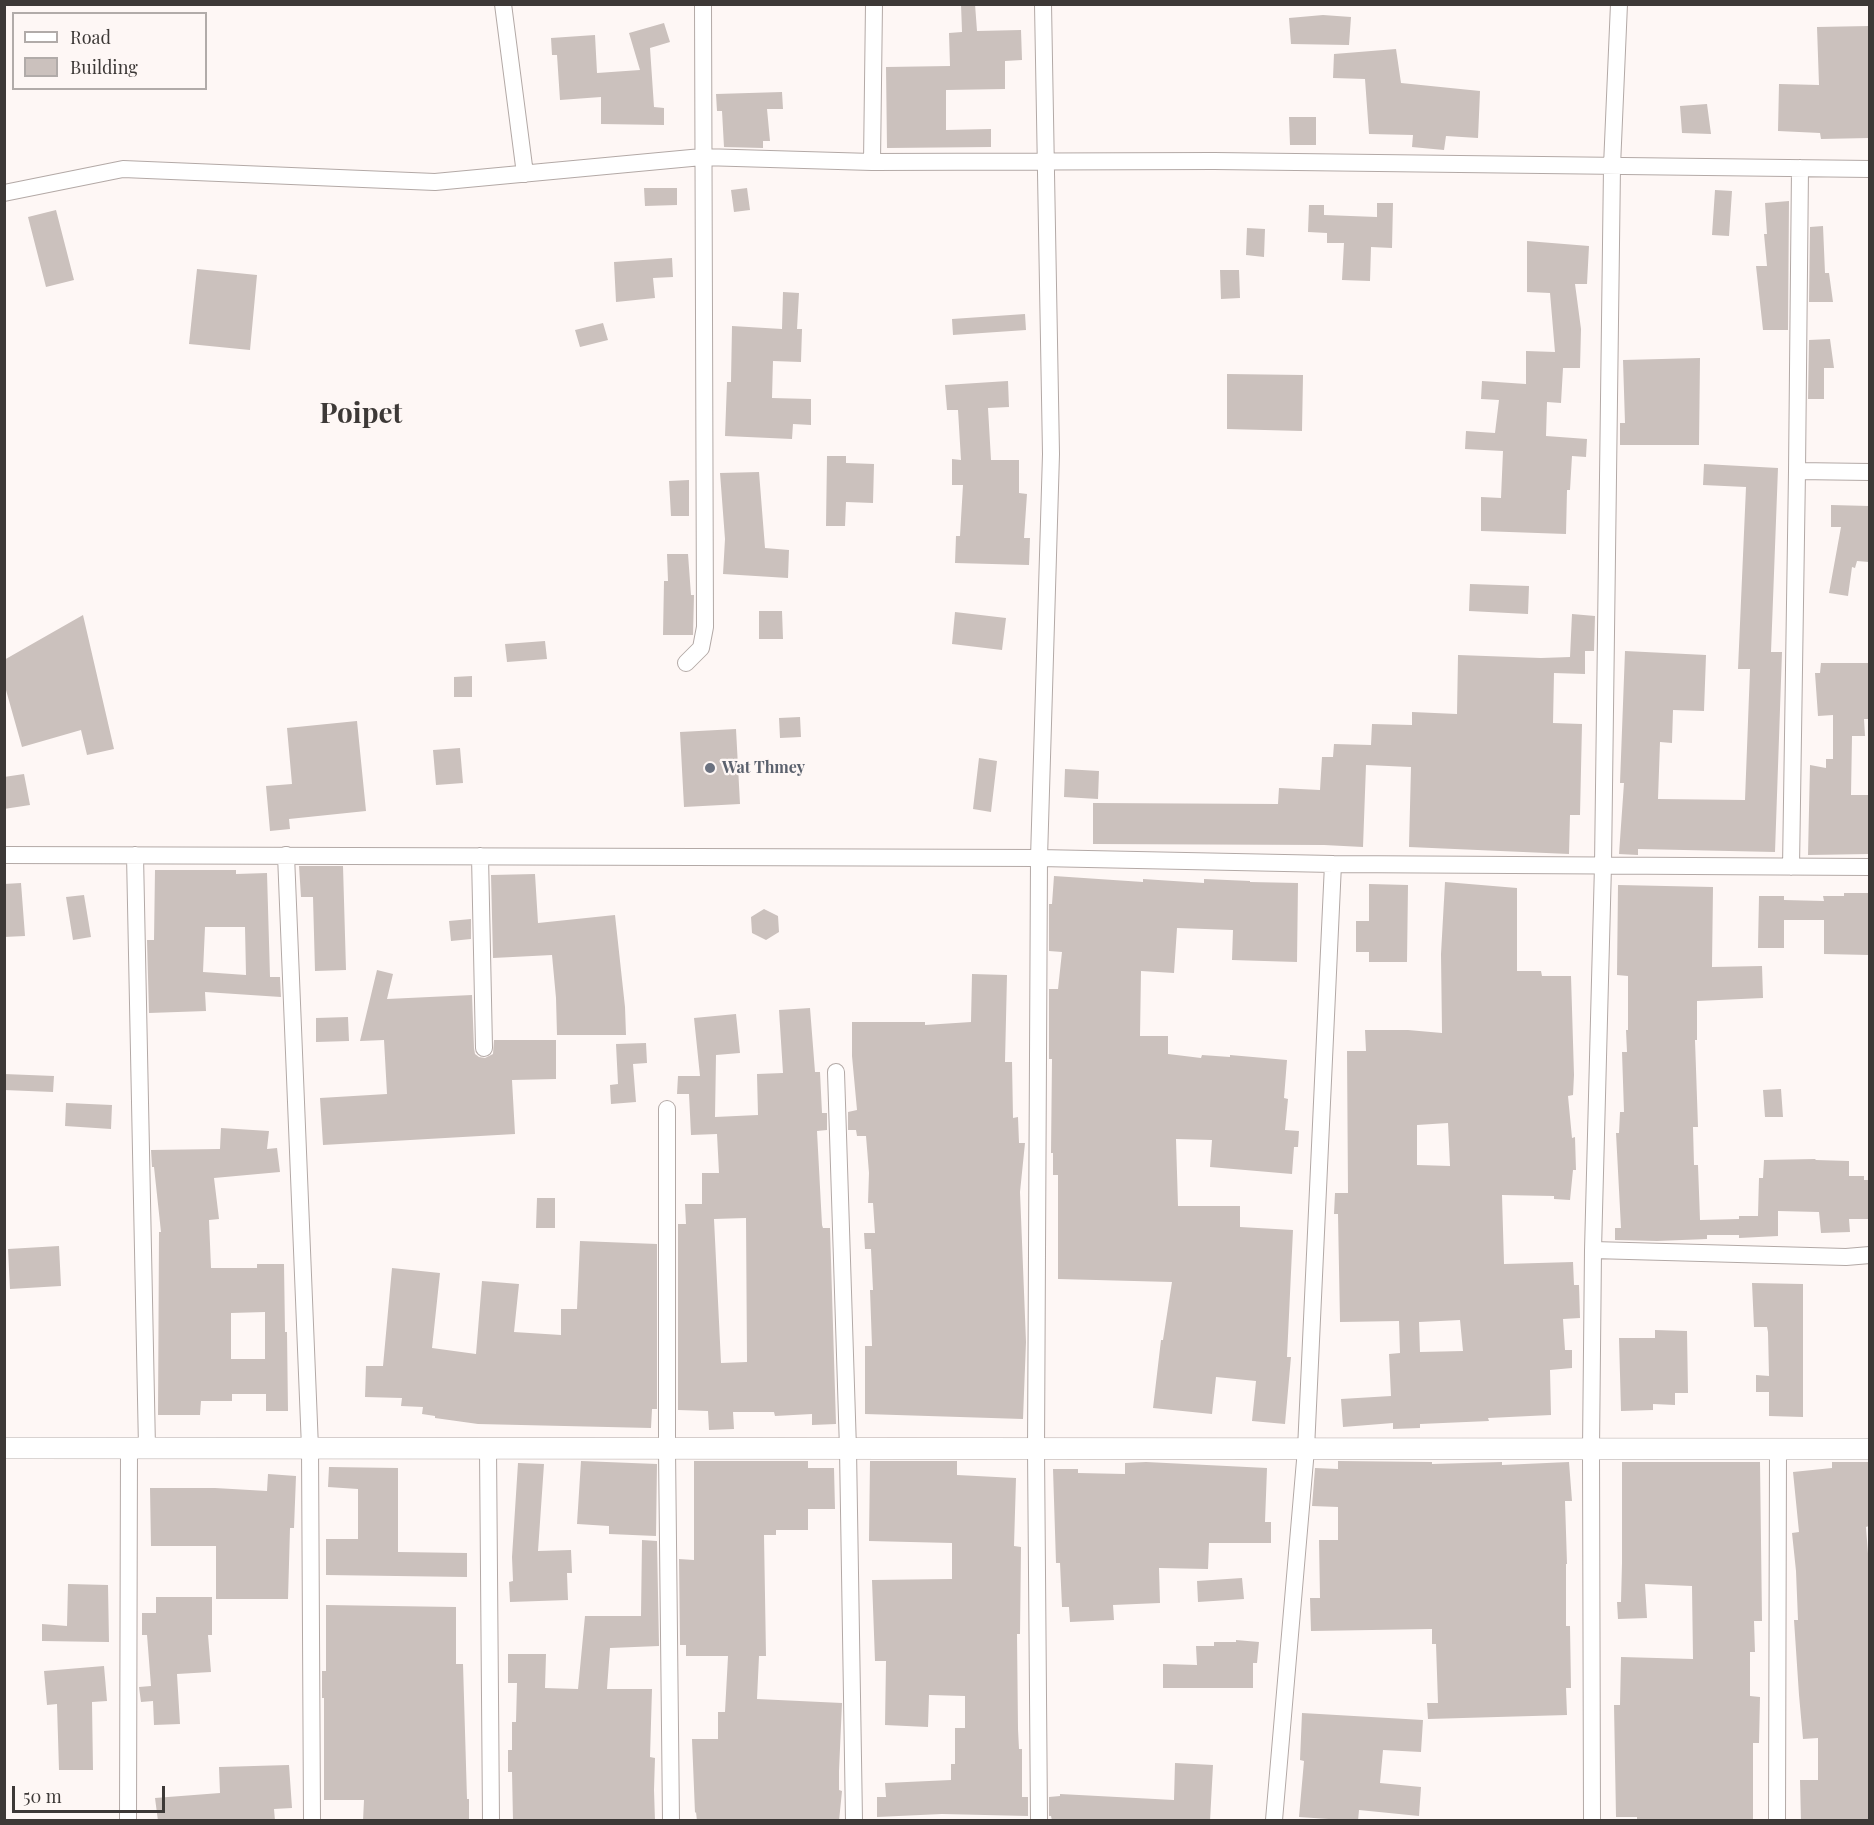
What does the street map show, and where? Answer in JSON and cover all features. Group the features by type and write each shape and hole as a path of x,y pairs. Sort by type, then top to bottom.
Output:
{"street":[{"path":"503,4 525,174"},
{"path":"686,663 701,648 705,627 703,4"},
{"path":"872,162 874,4"},
{"path":"1039,1821 1036,1449 1039,858 1052,454 1043,4"},
{"path":"1592,1821 1593,1250 1603,865 1612,166 1619,4"},
{"path":"4,193 123,169 435,182 702,157 872,162 1214,161 1869,169"},
{"path":"1791,867 1800,168"},
{"path":"1797,471 1869,472"},
{"path":"4,855 1039,858 1333,864 1869,867"},
{"path":"128,1821 138,1448 135,855"},
{"path":"286,855 310,1448 312,1821"},
{"path":"480,856 484,1048"},
{"path":"1274,1821 1306,1449 1333,864"},
{"path":"836,1072 848,1449 854,1821"},
{"path":"667,1109 667,1449 671,1821"},
{"path":"1593,1250 1846,1257 1869,1255"},
{"path":"4,1448 1869,1449"},
{"path":"488,1449 491,1821"},
{"path":"1777,1821 1778,1449"}],"building":[{"path":"961,4 975,4 977,31 1021,30 1022,60 1005,61 1005,89 946,90 946,130 991,129 991,147 887,148 886,67 950,66 949,33 962,32"},
{"path":"1323,15 1351,17 1349,45 1291,44 1289,18"},
{"path":"664,23 670,42 650,48 654,107 664,108 664,125 601,124 601,97 560,100 557,55 552,55 551,38 595,35 597,73 640,70 629,33"},
{"path":"1869,26 1869,138 1821,139 1820,133 1778,131 1779,84 1819,85 1817,27"},
{"path":"1396,49 1401,83 1480,91 1478,138 1446,136 1444,150 1412,147 1413,135 1369,134 1365,79 1333,78 1334,54"},
{"path":"782,92 783,109 767,109 770,141 763,141 763,148 724,147 722,111 717,111 716,94"},
{"path":"1707,104 1711,134 1682,133 1680,106"},
{"path":"1289,117 1316,117 1316,145 1290,145"},
{"path":"644,188 677,188 677,205 645,206"},
{"path":"747,188 750,210 734,212 731,190"},
{"path":"1715,190 1732,191 1729,236 1712,235"},
{"path":"1789,201 1788,330 1763,330 1756,266 1767,266 1764,234 1767,234 1765,203"},
{"path":"1377,203 1393,203 1392,248 1371,247 1370,281 1342,280 1344,243 1327,243 1327,233 1308,232 1309,205 1324,205 1324,215 1377,217"},
{"path":"56,210 74,280 46,287 28,217"},
{"path":"1823,226 1825,273 1829,273 1833,302 1809,302 1810,227"},
{"path":"1247,228 1265,229 1264,257 1246,255"},
{"path":"1527,241 1589,246 1587,284 1575,284 1581,329 1580,368 1563,368 1561,403 1547,402 1546,436 1587,439 1586,457 1572,456 1570,490 1567,490 1566,534 1481,531 1481,497 1501,498 1503,451 1465,449 1466,431 1495,433 1499,400 1481,399 1482,381 1526,384 1526,351 1555,352 1550,293 1527,292"},
{"path":"672,258 673,277 653,278 655,298 616,302 614,262"},
{"path":"197,269 257,275 250,350 189,344"},
{"path":"1220,270 1239,270 1240,298 1221,299"},
{"path":"783,292 799,293 797,329 802,329 801,362 773,361 772,398 811,399 811,425 793,424 792,439 725,436 727,382 731,382 732,326 782,329"},
{"path":"1025,314 1026,330 953,335 952,319"},
{"path":"603,323 608,340 580,347 575,330"},
{"path":"1830,339 1834,368 1824,368 1824,399 1808,399 1809,340"},
{"path":"1700,358 1699,445 1620,445 1620,423 1625,423 1623,360"},
{"path":"1227,374 1303,375 1302,431 1227,429"},
{"path":"1008,381 1009,407 988,408 991,460 1019,460 1019,493 1027,494 1024,538 1030,538 1029,565 955,563 956,536 960,536 963,485 952,485 952,459 961,460 958,410 947,410 945,385"},
{"path":"827,456 846,456 846,463 874,464 873,503 846,502 845,526 826,526"},
{"path":"1704,464 1778,468 1771,652 1782,652 1775,852 1638,849 1638,855 1619,854 1624,783 1620,783 1625,651 1706,655 1704,711 1673,710 1672,743 1660,742 1658,799 1745,800 1750,669 1738,669 1746,487 1703,485"},
{"path":"759,472 765,548 789,550 788,578 723,574 725,539 720,473"},
{"path":"689,480 689,516 671,516 669,481"},
{"path":"1831,505 1869,506 1869,562 1857,561 1855,568 1852,567 1848,596 1829,593 1841,527 1831,527"},
{"path":"667,554 688,554 691,595 694,595 693,635 663,635 664,581 668,581"},
{"path":"1470,584 1529,586 1528,614 1469,611"},
{"path":"759,611 782,611 783,639 759,639"},
{"path":"955,612 1006,618 1002,650 952,644"},
{"path":"1572,614 1595,616 1594,651 1585,651 1585,674 1554,673 1553,723 1582,724 1580,815 1570,815 1569,854 1409,847 1411,767 1366,765 1363,847 1093,844 1093,803 1278,804 1279,788 1320,790 1322,757 1333,757 1334,744 1371,745 1372,724 1412,725 1412,712 1457,714 1458,655 1570,657"},
{"path":"83,615 114,749 87,755 81,730 22,747 4,683 4,660"},
{"path":"545,641 547,659 507,662 505,644"},
{"path":"1821,663 1869,663 1869,719 1864,719 1865,736 1852,736 1851,795 1869,795 1869,854 1808,855 1810,765 1826,768 1826,759 1833,759 1833,715 1818,716 1815,673 1820,673"},
{"path":"472,676 472,697 454,697 454,677"},
{"path":"800,717 801,737 780,738 779,718"},
{"path":"357,721 366,811 289,819 290,829 270,831 266,786 292,784 287,728"},
{"name":"Wat Thmey","path":"736,729 740,804 684,807 680,732"},
{"path":"460,748 463,783 436,785 433,750"},
{"path":"979,758 997,761 991,812 973,809"},
{"path":"1065,769 1099,771 1098,799 1064,797"},
{"path":"24,774 30,805 4,809 4,777"},
{"path":"299,866 343,866 346,970 315,971 313,897 301,897"},
{"path":"155,870 236,870 236,874 267,873 270,977 280,977 281,997 205,992 206,1011 149,1013 147,940 154,940","holes":["205,927 245,927 246,975 203,972"]},
{"path":"535,874 538,923 615,915 626,1035 557,1035 552,955 493,958 491,875"},
{"path":"1054,876 1143,882 1143,879 1204,883 1204,879 1298,883 1297,962 1232,960 1233,930 1177,928 1174,973 1141,971 1140,1036 1168,1036 1168,1054 1201,1058 1202,1055 1230,1057 1230,1055 1287,1060 1284,1098 1288,1099 1285,1130 1299,1131 1298,1147 1294,1147 1292,1174 1210,1167 1212,1140 1176,1139 1178,1206 1240,1206 1240,1227 1293,1230 1287,1357 1291,1357 1285,1424 1252,1421 1256,1381 1216,1377 1212,1414 1153,1408 1161,1340 1163,1340 1172,1282 1058,1279 1058,1175 1053,1175 1053,1153 1051,1153 1052,1059 1049,1059 1049,989 1058,989 1062,952 1049,951 1049,904 1052,904"},
{"path":"1445,882 1517,888 1517,971 1541,971 1542,976 1571,976 1574,1075 1573,1095 1568,1096 1572,1138 1575,1137 1576,1170 1573,1170 1570,1200 1554,1199 1554,1196 1502,1195 1504,1264 1573,1262 1574,1285 1579,1285 1580,1318 1563,1319 1565,1350 1572,1350 1572,1368 1550,1370 1551,1415 1420,1424 1420,1428 1393,1429 1393,1423 1343,1427 1341,1399 1391,1396 1389,1354 1400,1353 1399,1321 1340,1322 1338,1214 1334,1214 1335,1193 1348,1193 1347,1051 1366,1051 1365,1030 1442,1033 1441,954","holes":["1448,1123 1450,1166 1417,1165 1417,1125","1460,1320 1463,1351 1420,1352 1419,1322"]},
{"path":"21,883 25,936 4,937 4,884"},
{"path":"1369,884 1408,885 1407,962 1369,962 1369,952 1356,952 1356,921 1369,921"},
{"path":"1618,885 1713,887 1712,967 1762,966 1763,998 1697,1001 1697,1040 1695,1040 1698,1127 1693,1127 1694,1165 1698,1165 1700,1220 1758,1216 1759,1178 1763,1178 1764,1160 1815,1159 1849,1161 1849,1176 1864,1176 1864,1180 1869,1180 1869,1219 1849,1219 1850,1232 1821,1233 1819,1212 1778,1211 1778,1236 1739,1238 1739,1235 1707,1235 1707,1239 1615,1240 1615,1228 1621,1228 1616,1133 1619,1133 1620,1112 1624,1112 1622,1052 1627,1052 1626,1030 1628,1030 1628,976 1617,975"},
{"path":"1844,893 1869,893 1869,955 1824,954 1824,920 1784,920 1784,948 1758,948 1759,896 1784,896 1784,900 1824,901 1823,896 1844,896"},
{"path":"84,895 91,937 73,940 66,897"},
{"path":"764,909 778,916 779,932 766,940 752,933 751,917"},
{"path":"471,919 471,939 451,941 449,921"},
{"path":"377,970 393,974 387,999 472,995 474,1048 475,1054 479,1057 485,1058 493,1054 494,1040 556,1040 556,1079 512,1080 515,1134 323,1145 320,1098 387,1094 384,1040 360,1041"},
{"path":"972,974 1007,975 1005,1062 1012,1062 1013,1118 1018,1117 1019,1143 1025,1143 1020,1192 1026,1342 1023,1419 865,1414 865,1346 872,1346 870,1290 873,1290 871,1249 865,1249 864,1233 875,1233 873,1203 868,1203 869,1173 866,1136 857,1136 856,1130 848,1130 848,1112 857,1110 852,1056 852,1022 925,1022 925,1025 971,1022"},
{"path":"810,1008 815,1072 820,1072 822,1113 827,1113 827,1130 817,1131 822,1225 823,1228 830,1228 836,1424 812,1425 812,1414 775,1416 774,1412 733,1412 734,1429 709,1430 708,1411 678,1410 678,1224 686,1224 685,1204 702,1204 702,1173 719,1173 717,1134 691,1135 689,1094 677,1094 678,1076 700,1076 694,1018 736,1014 740,1053 716,1055 715,1117 758,1115 757,1074 783,1073 779,1010","holes":["746,1218 747,1362 721,1363 714,1219"]},
{"path":"348,1017 349,1041 316,1042 316,1018"},
{"path":"646,1043 647,1063 633,1064 636,1102 611,1104 610,1085 618,1084 616,1044"},
{"path":"4,1074 54,1076 53,1092 4,1090"},
{"path":"1781,1089 1783,1117 1765,1117 1763,1090"},
{"path":"66,1103 112,1105 111,1129 65,1126"},
{"path":"221,1128 269,1131 267,1149 277,1148 280,1172 214,1178 219,1219 209,1220 211,1268 257,1268 257,1264 284,1264 288,1411 266,1411 266,1394 232,1394 232,1401 201,1401 200,1415 158,1415 159,1232 161,1232 151,1150 220,1149","holes":["265,1312 265,1359 231,1359 231,1313"]},
{"path":"537,1198 555,1198 555,1228 536,1228"},
{"path":"580,1241 657,1244 657,1409 652,1409 651,1428 478,1424 422,1414 423,1407 401,1406 402,1398 365,1397 366,1366 383,1366 392,1268 440,1273 432,1348 476,1354 482,1281 519,1284 514,1332 561,1335 561,1309 577,1309"},
{"path":"59,1246 61,1286 10,1289 8,1249"},
{"path":"1752,1283 1803,1284 1803,1417 1769,1416 1769,1392 1756,1392 1756,1375 1769,1376 1768,1332 1767,1327 1754,1327"},
{"path":"1655,1330 1687,1331 1688,1393 1675,1393 1675,1405 1653,1404 1653,1410 1621,1411 1619,1338 1655,1338"},
{"path":"581,1461 657,1464 656,1536 609,1534 609,1526 577,1524"},
{"path":"694,1461 808,1461 808,1468 834,1468 835,1509 808,1509 808,1530 776,1530 776,1535 764,1535 766,1656 759,1656 757,1699 842,1703 839,1790 842,1791 839,1821 697,1821 692,1739 718,1739 718,1712 725,1712 728,1656 686,1656 686,1645 680,1645 679,1559 694,1560"},
{"path":"870,1461 957,1461 957,1475 1016,1478 1014,1546 1021,1547 1020,1634 1017,1634 1018,1729 1019,1749 1022,1749 1022,1797 1028,1797 1028,1816 942,1814 877,1817 877,1797 886,1797 885,1783 951,1780 951,1764 955,1764 955,1728 965,1728 965,1696 929,1695 928,1727 885,1725 886,1661 875,1661 872,1580 952,1579 952,1543 869,1541"},
{"path":"1338,1461 1432,1462 1432,1464 1502,1462 1502,1465 1569,1462 1572,1501 1565,1501 1566,1626 1570,1626 1571,1688 1566,1688 1567,1715 1428,1719 1427,1703 1438,1703 1436,1644 1432,1644 1432,1629 1311,1631 1310,1598 1320,1598 1319,1540 1338,1540 1338,1507 1312,1506 1315,1468 1338,1469"},
{"path":"1622,1462 1760,1462 1762,1621 1754,1621 1755,1652 1750,1652 1750,1696 1760,1697 1759,1743 1753,1743 1753,1821 1637,1821 1637,1817 1616,1817 1614,1705 1620,1705 1621,1657 1693,1659 1692,1586 1645,1584 1647,1618 1618,1619 1617,1602 1621,1602 1622,1563"},
{"path":"1832,1462 1869,1462 1869,1526 1866,1527 1869,1567 1869,1821 1801,1821 1800,1780 1818,1780 1818,1738 1803,1739 1794,1620 1798,1620 1792,1533 1799,1532 1793,1472 1832,1468"},
{"path":"518,1463 544,1464 538,1551 571,1550 572,1573 567,1573 568,1600 510,1602 509,1582 513,1581 512,1557"},
{"path":"1125,1463 1267,1468 1265,1522 1271,1522 1271,1543 1209,1543 1208,1569 1159,1568 1160,1603 1113,1605 1114,1620 1070,1622 1069,1607 1062,1607 1060,1563 1056,1563 1053,1469 1078,1469 1078,1473 1125,1474"},
{"path":"329,1467 398,1468 398,1552 467,1553 467,1577 326,1575 326,1539 358,1539 358,1489 328,1487"},
{"path":"268,1474 296,1476 294,1528 290,1528 288,1599 216,1599 216,1546 151,1546 150,1488 267,1491"},
{"path":"642,1540 657,1541 659,1646 610,1648 607,1689 652,1689 650,1757 655,1758 655,1821 513,1821 512,1772 508,1772 508,1750 512,1750 512,1722 516,1722 517,1683 508,1683 508,1654 546,1654 545,1688 578,1689 585,1616 641,1616"},
{"path":"1242,1578 1244,1599 1198,1602 1197,1581"},
{"path":"68,1584 108,1585 109,1642 42,1641 42,1624 67,1626"},
{"path":"156,1597 212,1597 212,1635 208,1635 211,1672 177,1674 180,1724 154,1725 153,1701 141,1702 139,1687 151,1686 147,1635 142,1635 142,1613 156,1613"},
{"path":"326,1605 456,1607 456,1664 463,1664 469,1821 363,1821 364,1800 324,1800 322,1671 326,1671"},
{"path":"1236,1640 1259,1642 1257,1663 1253,1663 1253,1688 1163,1688 1163,1664 1197,1665 1196,1646 1214,1646 1214,1642 1236,1642"},
{"path":"104,1666 107,1701 92,1702 93,1770 59,1770 57,1704 47,1705 44,1671"},
{"path":"1302,1713 1423,1720 1421,1752 1383,1750 1380,1783 1421,1787 1419,1816 1359,1810 1358,1821 1299,1817 1304,1761 1300,1760"},
{"path":"1175,1763 1213,1765 1210,1821 1052,1821 1049,1816 1049,1797 1060,1796 1060,1794 1174,1800"},
{"path":"289,1765 292,1808 274,1809 275,1821 158,1821 155,1798 220,1793 219,1767"}],"place":[{"name":"Wat Thmey","path":"710,768"}],"district":[{"name":"Poipet","path":"361,414"}]}
